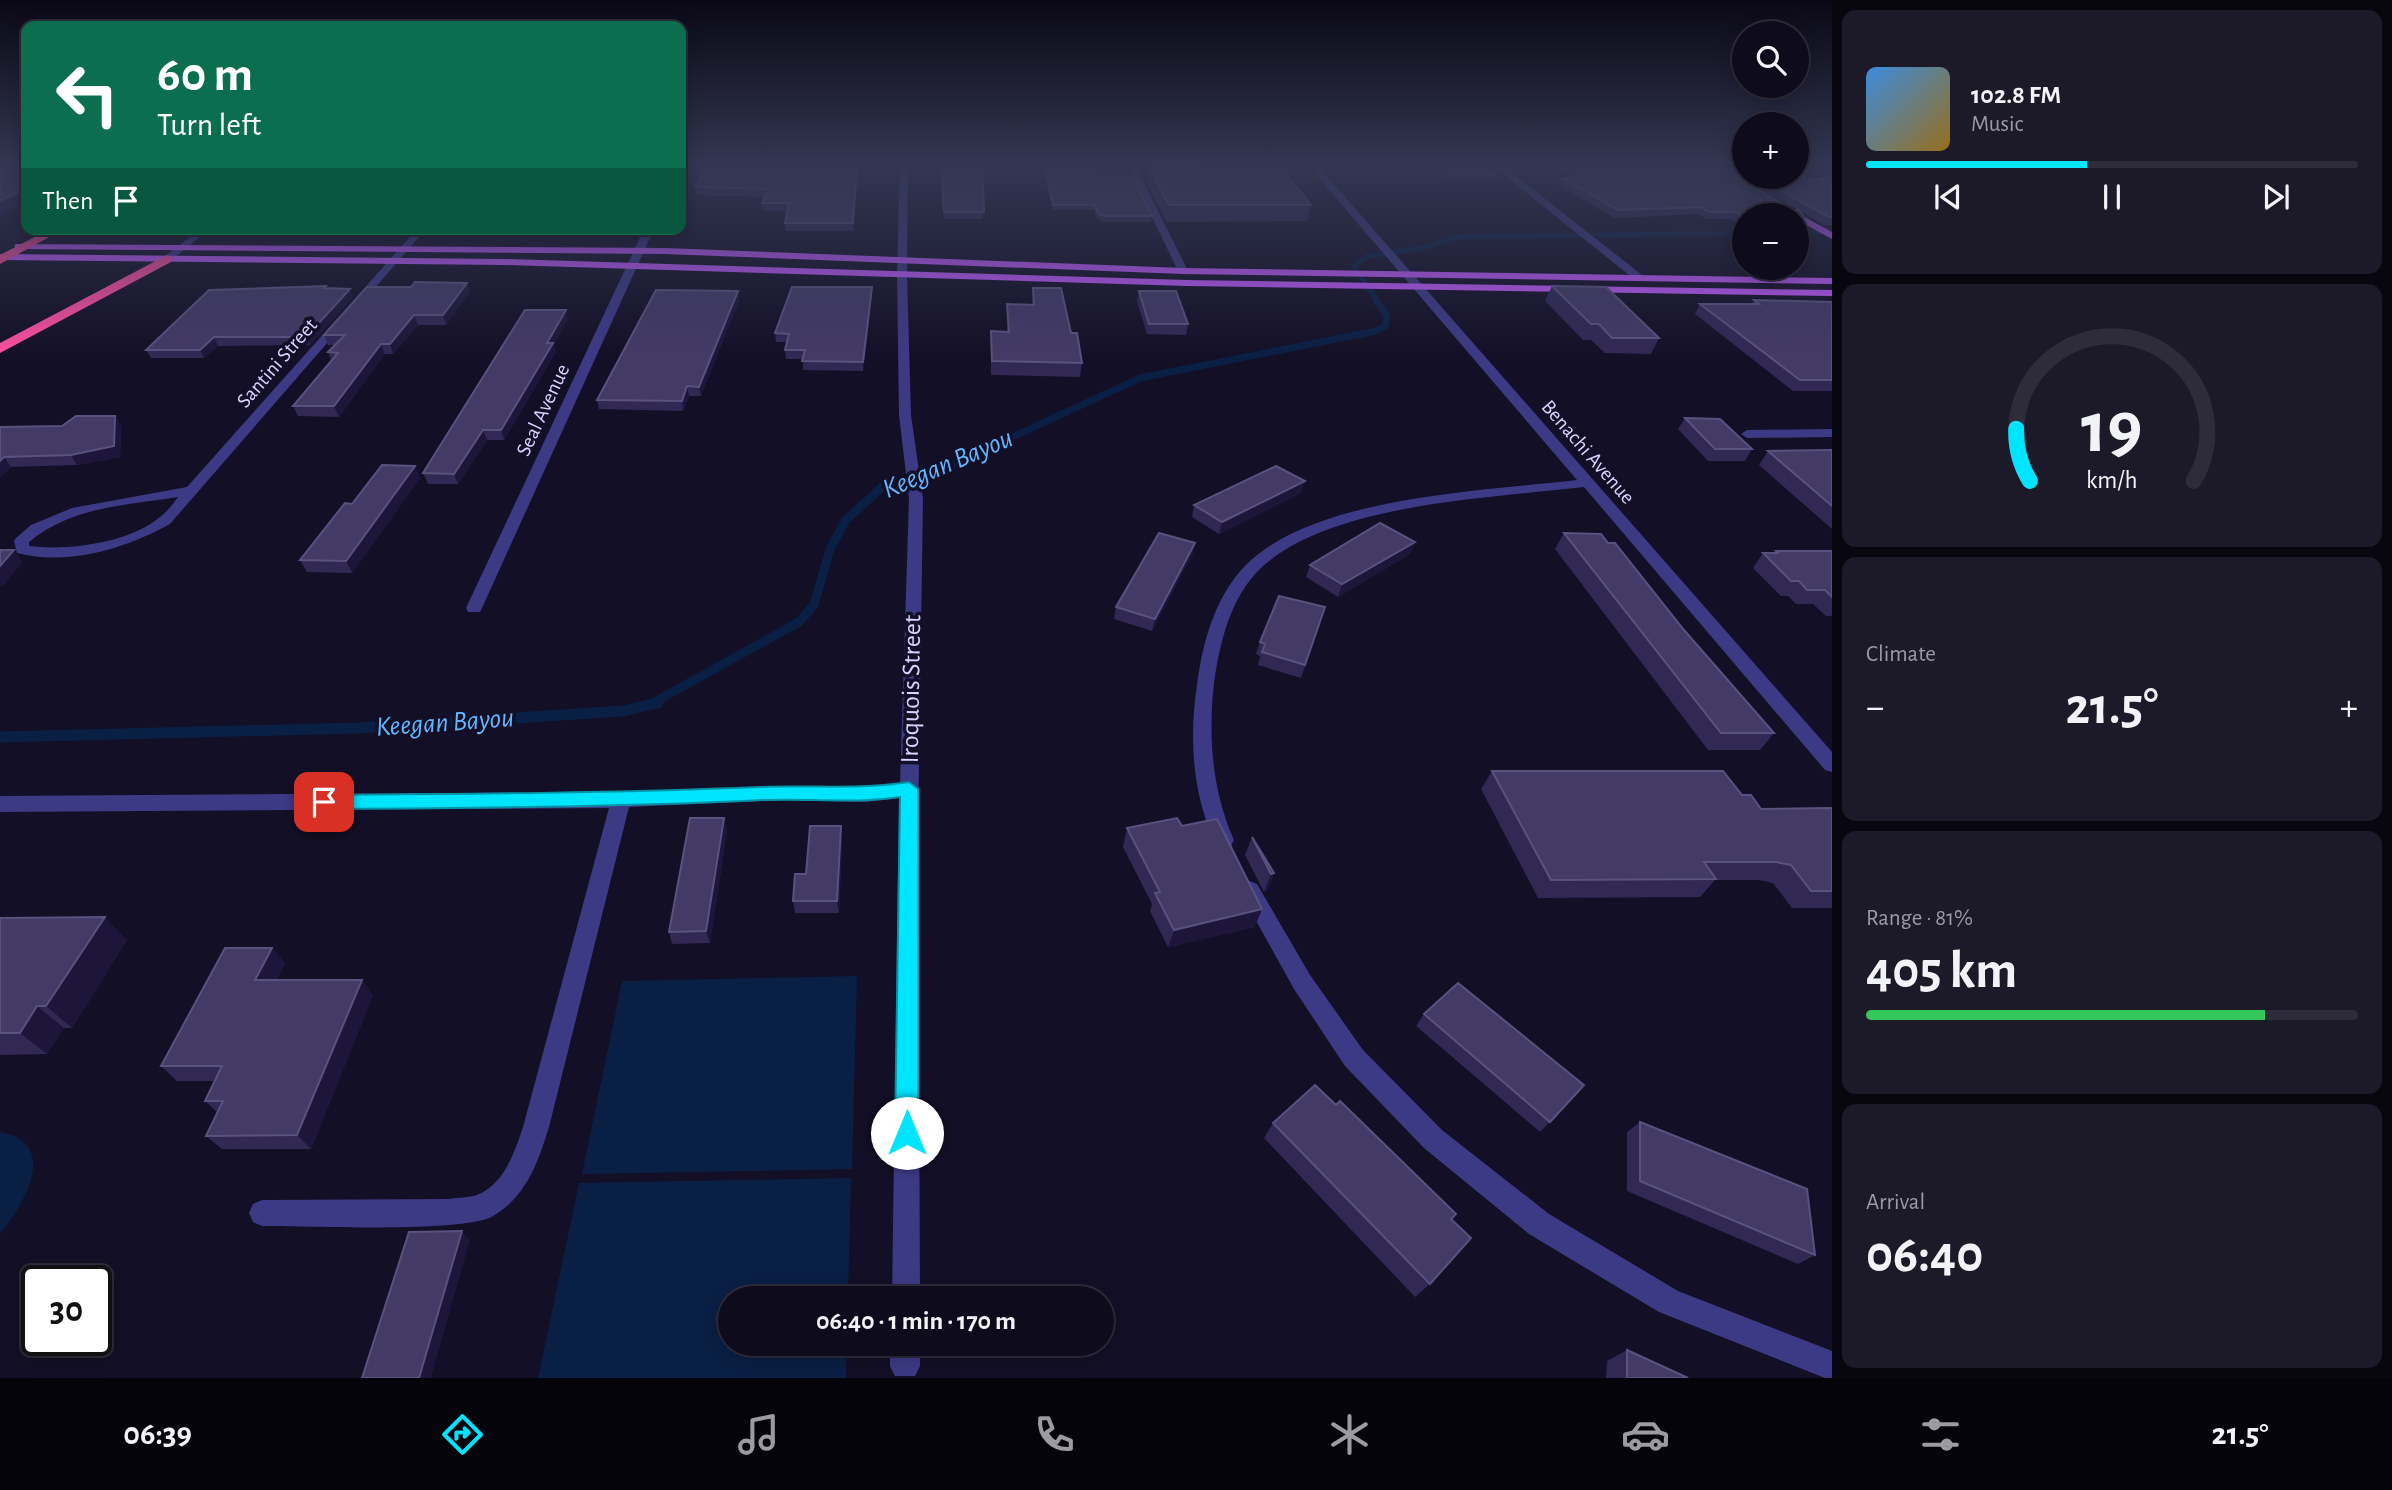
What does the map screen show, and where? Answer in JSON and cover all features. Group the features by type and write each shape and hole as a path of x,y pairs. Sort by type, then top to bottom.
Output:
{"highway":[{"path":"0,246 21,235"},
{"path":"0,258 46,235"},
{"path":"0,349 167,259"}],"main road":[{"path":"0,246 638,251 1183,271 1832,281"},
{"path":"0,258 631,265 902,276 1345,287 1832,293"}],"street":[{"name":"Iroquois Street","path":"903,229 905,415 916,499 909,789 906,1286"},
{"path":"1162,229 1183,271"},
{"name":"Benachi Avenue","path":"1367,229 1832,765"},
{"path":"1580,229 1638,277"},
{"path":"167,259 198,235"},
{"name":"Santini Street","path":"190,491 48,520 21,541 22,550 75,551 139,536 164,521 417,235"},
{"name":"Seal Avenue","path":"474,608 646,235"},
{"path":"1746,434 1832,433"},
{"path":"1586,483 1412,505 1340,520 1301,535 1257,563 1228,602 1213,633 1204,704 1208,788 1221,835 1302,982 1354,1058 1433,1139 1539,1224 1669,1302 1832,1366"},
{"path":"0,804 621,800 788,793 867,795 909,789"},
{"path":"262,1213 449,1212 484,1207 509,1186 524,1164 536,1128 621,800"}],"water":[{"path":"857,976 852,1169 582,1174 622,981"},
{"path":"0,1132 18,1138 29,1148 33,1161 27,1191 0,1234"},
{"path":"851,1178 848,1286 718,1286 718,1356 847,1356 846,1378 538,1378 579,1183"}],"building":[{"path":"415,282 467,283 443,315 414,315 390,344 381,344 334,406 293,406 338,353 328,352 345,335 324,335 367,287 411,287"},
{"path":"326,286 324,288 350,289 306,337 214,337 200,350 146,350 209,290"},
{"path":"1552,286 1606,287 1659,338 1612,338 1599,324 1591,324"},
{"path":"792,287 872,287 863,362 802,361 805,350 785,350 789,334 775,333"},
{"path":"1033,288 1061,288 1071,333 1077,333 1082,363 992,361 991,331 1009,332 1007,304 1034,305"},
{"path":"656,290 738,291 699,387 687,386 682,401 597,400"},
{"path":"1139,291 1176,291 1188,324 1149,324"},
{"path":"1754,300 1832,302 1832,380 1800,380 1700,304 1759,304"},
{"path":"525,310 566,310 547,343 553,343 501,430 483,430 454,474 423,473"},
{"path":"76,416 115,416 114,446 71,455 4,457 0,461 0,427 62,426"},
{"path":"1685,418 1720,419 1752,449 1715,449"},
{"path":"1832,450 1832,506 1768,451"},
{"path":"382,465 415,466 346,561 300,560 345,503 352,504"},
{"path":"1276,466 1305,481 1222,522 1194,505"},
{"path":"1380,523 1415,542 1342,584 1310,565"},
{"path":"1159,533 1195,543 1155,619 1116,607"},
{"path":"1564,533 1601,534 1608,543 1615,543 1684,630 1774,733 1721,733"},
{"path":"0,550 14,550 0,566"},
{"path":"1776,551 1832,551 1832,597 1825,590 1807,590 1799,581 1791,581 1763,553 1778,553"},
{"path":"1279,596 1325,607 1305,665 1262,652 1265,644 1260,642"},
{"path":"1492,771 1723,771 1742,795 1751,795 1761,809 1832,808 1832,891 1811,891 1791,865 1776,862 1704,862 1716,879 1551,880"},
{"path":"690,818 724,818 706,931 669,932"},
{"path":"1177,818 1182,826 1217,819 1262,909 1174,930 1155,893 1160,892 1127,828"},
{"path":"810,826 841,826 837,901 793,901 795,874 806,874"},
{"path":"1252,837 1274,873 1271,874"},
{"path":"105,917 46,1006 37,1006 20,1033 0,1033 0,918"},
{"path":"225,948 272,948 255,980 362,980 297,1135 206,1136 223,1101 205,1101 222,1066 161,1066"},
{"path":"1458,983 1584,1085 1550,1122 1424,1014"},
{"path":"1315,1085 1336,1105 1340,1101 1456,1214 1451,1219 1471,1238 1430,1284 1273,1123"},
{"path":"1640,1122 1807,1189 1815,1255 1640,1181"},
{"path":"462,1231 419,1378 362,1378 409,1232"},
{"path":"1627,1350 1688,1378 1627,1378"}],"waterway":[{"name":"Keegan Bayou","path":"1809,232 1832,232"},
{"name":"Keegan Bayou","path":"1378,302 1354,266 1368,256 1423,248 1456,237 1732,233"},
{"name":"Keegan Bayou","path":"917,477 939,471 1140,378 1376,331 1385,326 1387,316 1376,300"},
{"name":"Keegan Bayou","path":"651,704 799,622 814,605 830,549 845,521 882,487 923,475"},
{"name":"Keegan Bayou","path":"0,737 359,728 623,711 658,703"}],"route":[{"path":"324,802 621,800 788,793 867,795 909,789 907,1133"}]}
